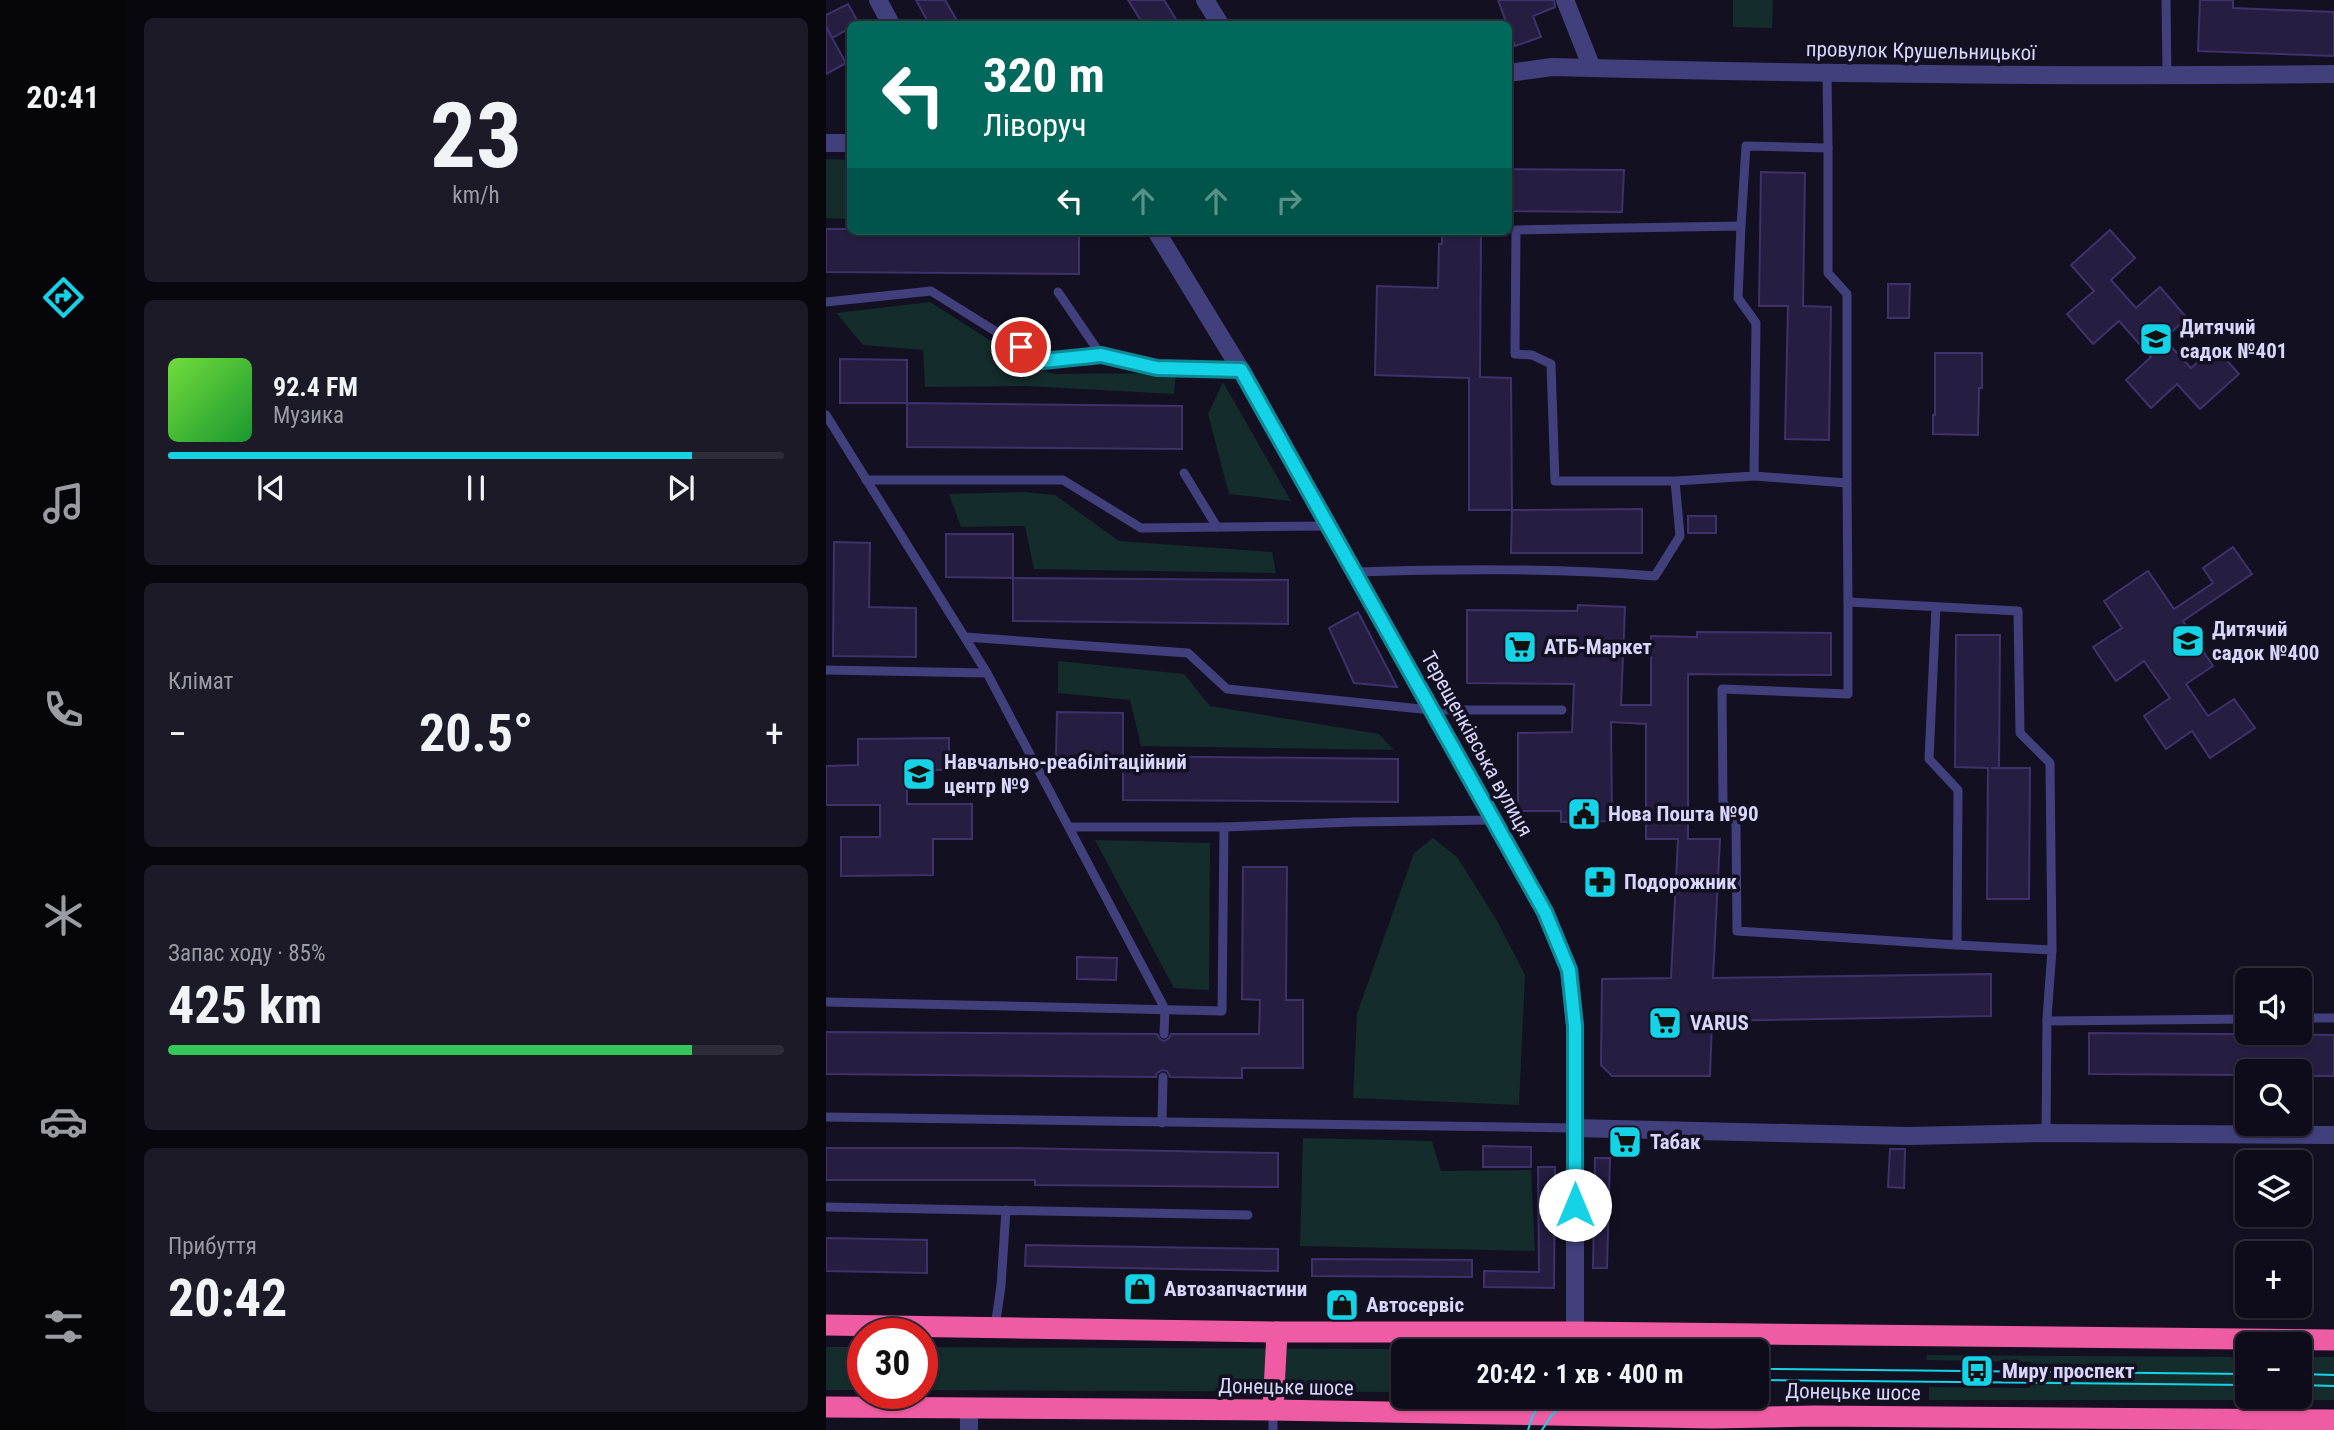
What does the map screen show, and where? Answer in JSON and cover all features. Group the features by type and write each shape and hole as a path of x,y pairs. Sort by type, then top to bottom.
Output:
{"highway":[{"path":"826,1325 1277,1332 1576,1332 2334,1340"},
{"path":"1273,1420 1277,1332"},
{"name":"Донецьке шосе","path":"826,1407 969,1419 1685,1417 1788,1423 2334,1420"}],"street":[{"path":"878,0 889,21"},
{"path":"1205,0 1218,21"},
{"path":"1565,0 1592,68"},
{"name":"провулок Крушельницької","path":"1512,72 1552,67 1827,73 2167,76 2334,74"},
{"path":"826,143 847,143"},
{"name":"Терещенківська вулиця","path":"1158,235 1241,370 1356,572 1545,912 1569,970 1575,1026 1576,1332"},
{"path":"1575,1128 1908,1136 2046,1133 2334,1135"}],"lane":[{"path":"2166,0 2167,76"},
{"path":"1827,73 1828,273 1847,294 1848,694 1722,690 1723,802 1736,824 1737,931 2052,950"},
{"path":"1754,476 1756,323 1738,298 1746,146 1828,148"},
{"path":"1741,226 1516,229 1515,354 1532,355 1551,365 1555,481 1675,481 1754,476 1847,483"},
{"path":"826,302 931,292 1043,361 1101,355 1157,368 1241,370"},
{"path":"1058,292 1101,355"},
{"path":"826,415 987,673 1165,1009 1164,1034"},
{"path":"1184,473 1217,527"},
{"path":"866,481 1063,480 1141,528 1328,526"},
{"path":"1356,572 1593,571 1655,576 1680,536 1675,481"},
{"path":"1848,602 2018,611 2020,733 2050,763 2052,950 2047,1020 2046,1133"},
{"path":"1936,607 1929,759 1958,790 1957,945"},
{"path":"965,637 1188,653 1227,689 1431,710 1562,710"},
{"path":"826,670 987,673"},
{"path":"1069,827 1224,827 1493,820"},
{"path":"826,1002 1222,1011 1224,827"},
{"path":"2312,1018 2334,1018"},
{"path":"2047,1020 2235,1019"},
{"path":"1162,1123 1163,1077"},
{"path":"826,1117 1575,1128"},
{"path":"826,1206 1248,1215"},
{"path":"994,1328 1001,1286 1006,1210"}],"green space":[{"path":"1733,0 1773,0 1772,28 1733,27"},
{"path":"826,159 847,160 847,219 826,218"},
{"path":"930,302 1030,366 1054,374 1176,373 1174,394 1026,386 925,387 923,350 863,345 836,313"},
{"path":"1223,382 1291,501 1229,494 1208,414"},
{"path":"1024,492 1055,495 1119,541 1272,552 1276,573 1034,569 1025,526 961,527 949,494"},
{"path":"1058,661 1184,674 1210,706 1379,734 1394,750 1141,746 1130,700 1058,693"},
{"path":"1433,838 1457,857 1496,919 1525,975 1519,1105 1353,1098 1357,1014 1414,853"},
{"path":"1095,840 1210,843 1209,990 1174,988"},
{"path":"1303,1138 1432,1141 1441,1171 1531,1170 1535,1251 1300,1246"},
{"path":"826,1347 847,1347 847,1390 826,1390"},
{"path":"938,1347 1391,1349 1391,1392 938,1390"},
{"path":"1927,1355 2235,1357 2235,1400 1929,1400 1929,1387 2030,1388 2031,1362 1926,1360"},
{"path":"2312,1357 2334,1357 2334,1400 2312,1400"}],"building":[{"path":"916,0 945,0 957,21 927,21"},
{"path":"1128,0 1164,0 1177,21 1141,21"},
{"path":"1498,0 1554,0 1555,7 1533,16 1541,37 1515,46 1512,21 1506,21"},
{"path":"2200,0 2233,0 2233,8 2334,12 2334,56 2198,51"},
{"path":"848,4 857,21 847,21 847,30 832,38 826,26 826,15"},
{"path":"826,27 846,63 826,74"},
{"path":"1512,169 1624,170 1622,212 1512,211"},
{"path":"1761,172 1805,173 1803,306 1831,307 1829,440 1785,439 1788,306 1759,306"},
{"path":"826,229 847,229 847,235 1079,235 1079,274 826,272"},
{"path":"2110,230 2135,258 2111,280 2136,308 2160,287 2187,318 2164,339 2191,368 2215,347 2239,374 2200,409 2177,384 2151,408 2126,380 2151,357 2119,321 2093,344 2067,314 2094,291 2071,265"},
{"path":"1442,235 1481,235 1480,377 1511,378 1512,510 1469,510 1469,378 1375,375 1377,286 1438,288 1439,244 1442,244"},
{"path":"1888,284 1910,284 1909,318 1888,318"},
{"path":"1935,353 1982,353 1978,435 1933,434"},
{"path":"840,359 907,360 907,403 840,403"},
{"path":"907,403 1182,406 1182,449 907,447"},
{"path":"1642,509 1642,553 1511,553 1512,510"},
{"path":"1688,516 1716,516 1716,533 1688,533"},
{"path":"946,534 1013,534 1013,578 946,577"},
{"path":"834,542 870,543 869,607 916,608 916,657 833,656"},
{"path":"2233,547 2252,574 2183,621 2213,666 2186,684 2208,716 2234,699 2255,728 2210,758 2192,731 2166,749 2144,716 2170,698 2144,661 2116,681 2093,647 2122,628 2104,601 2148,571 2174,609 2213,583 2203,568"},
{"path":"1013,578 1288,580 1288,624 1013,621"},
{"path":"1578,605 1625,607 1621,705 1651,705 1651,636 1697,637 1697,632 1831,633 1831,675 1688,674 1688,839 1720,839 1713,978 1991,974 1991,1016 1712,1021 1710,1076 1612,1076 1601,1065 1602,979 1671,978 1678,839 1646,839 1646,724 1611,722 1612,821 1561,822 1561,811 1518,811 1518,733 1572,732 1574,684 1467,683 1467,610 1577,611"},
{"path":"1358,612 1397,687 1354,683 1329,628"},
{"path":"1956,635 2000,635 1999,768 2030,768 2029,899 1987,899 1988,768 1955,767"},
{"path":"1057,712 1123,713 1123,756 1056,756"},
{"path":"949,738 949,770 907,770 907,804 972,804 972,839 933,839 933,875 841,876 841,837 880,837 880,805 826,805 826,766 858,765 858,739"},
{"path":"1123,756 1398,759 1398,802 1123,800"},
{"path":"1243,867 1287,867 1286,1000 1303,1000 1303,1068 1242,1068 1242,1078 1170,1077 1167,1071 1162,1070 1156,1077 826,1074 826,1032 1157,1034 1164,1041 1171,1034 1259,1034 1260,1000 1242,999"},
{"path":"1077,957 1117,958 1116,980 1077,979"},
{"path":"2089,1033 2235,1034 2235,1045 2312,1045 2312,1035 2334,1035 2334,1076 2312,1076 2312,1059 2235,1059 2235,1075 2089,1074"},
{"path":"1483,1146 1531,1147 1531,1167 1483,1167"},
{"path":"826,1148 1278,1153 1278,1187 1035,1185 1035,1180 826,1180"},
{"path":"1890,1149 1905,1149 1904,1188 1888,1187"},
{"path":"1595,1158 1610,1158 1607,1268 1593,1268"},
{"path":"1538,1167 1555,1167 1554,1288 1484,1287 1484,1271 1539,1272"},
{"path":"826,1238 927,1240 927,1273 826,1271"},
{"path":"1026,1245 1278,1249 1278,1271 1025,1266"},
{"path":"1312,1259 1472,1260 1472,1277 1312,1276"}],"tram line":[{"path":"1771,1369 2235,1374"},
{"path":"2312,1374 2334,1375"},
{"path":"1769,1380 2235,1385"},
{"path":"2312,1385 2334,1386"},
{"path":"1528,1430 1537,1409"},
{"path":"1542,1430 1558,1409"}],"place":[{"name":"Дитячий садок №401","path":"2156,339"},
{"name":"Дитячий садок №400","path":"2188,641"},
{"name":"АТБ-Маркет","path":"1520,647"},
{"name":"Навчально-реабілітаційний центр №9","path":"919,774"},
{"name":"Нова Пошта №90","path":"1584,814"},
{"name":"Подорожник","path":"1600,882"},
{"name":"VARUS","path":"1665,1023"},
{"name":"Табак","path":"1625,1142"},
{"name":"Автозапчастини","path":"1140,1289"},
{"name":"Автосервіс","path":"1342,1305"},
{"name":"Миру проспект","path":"1977,1371"}],"route":[{"path":"1021,347 1043,361 1101,355 1157,368 1241,370 1545,912 1569,970 1575,1026 1575,1205"}]}
